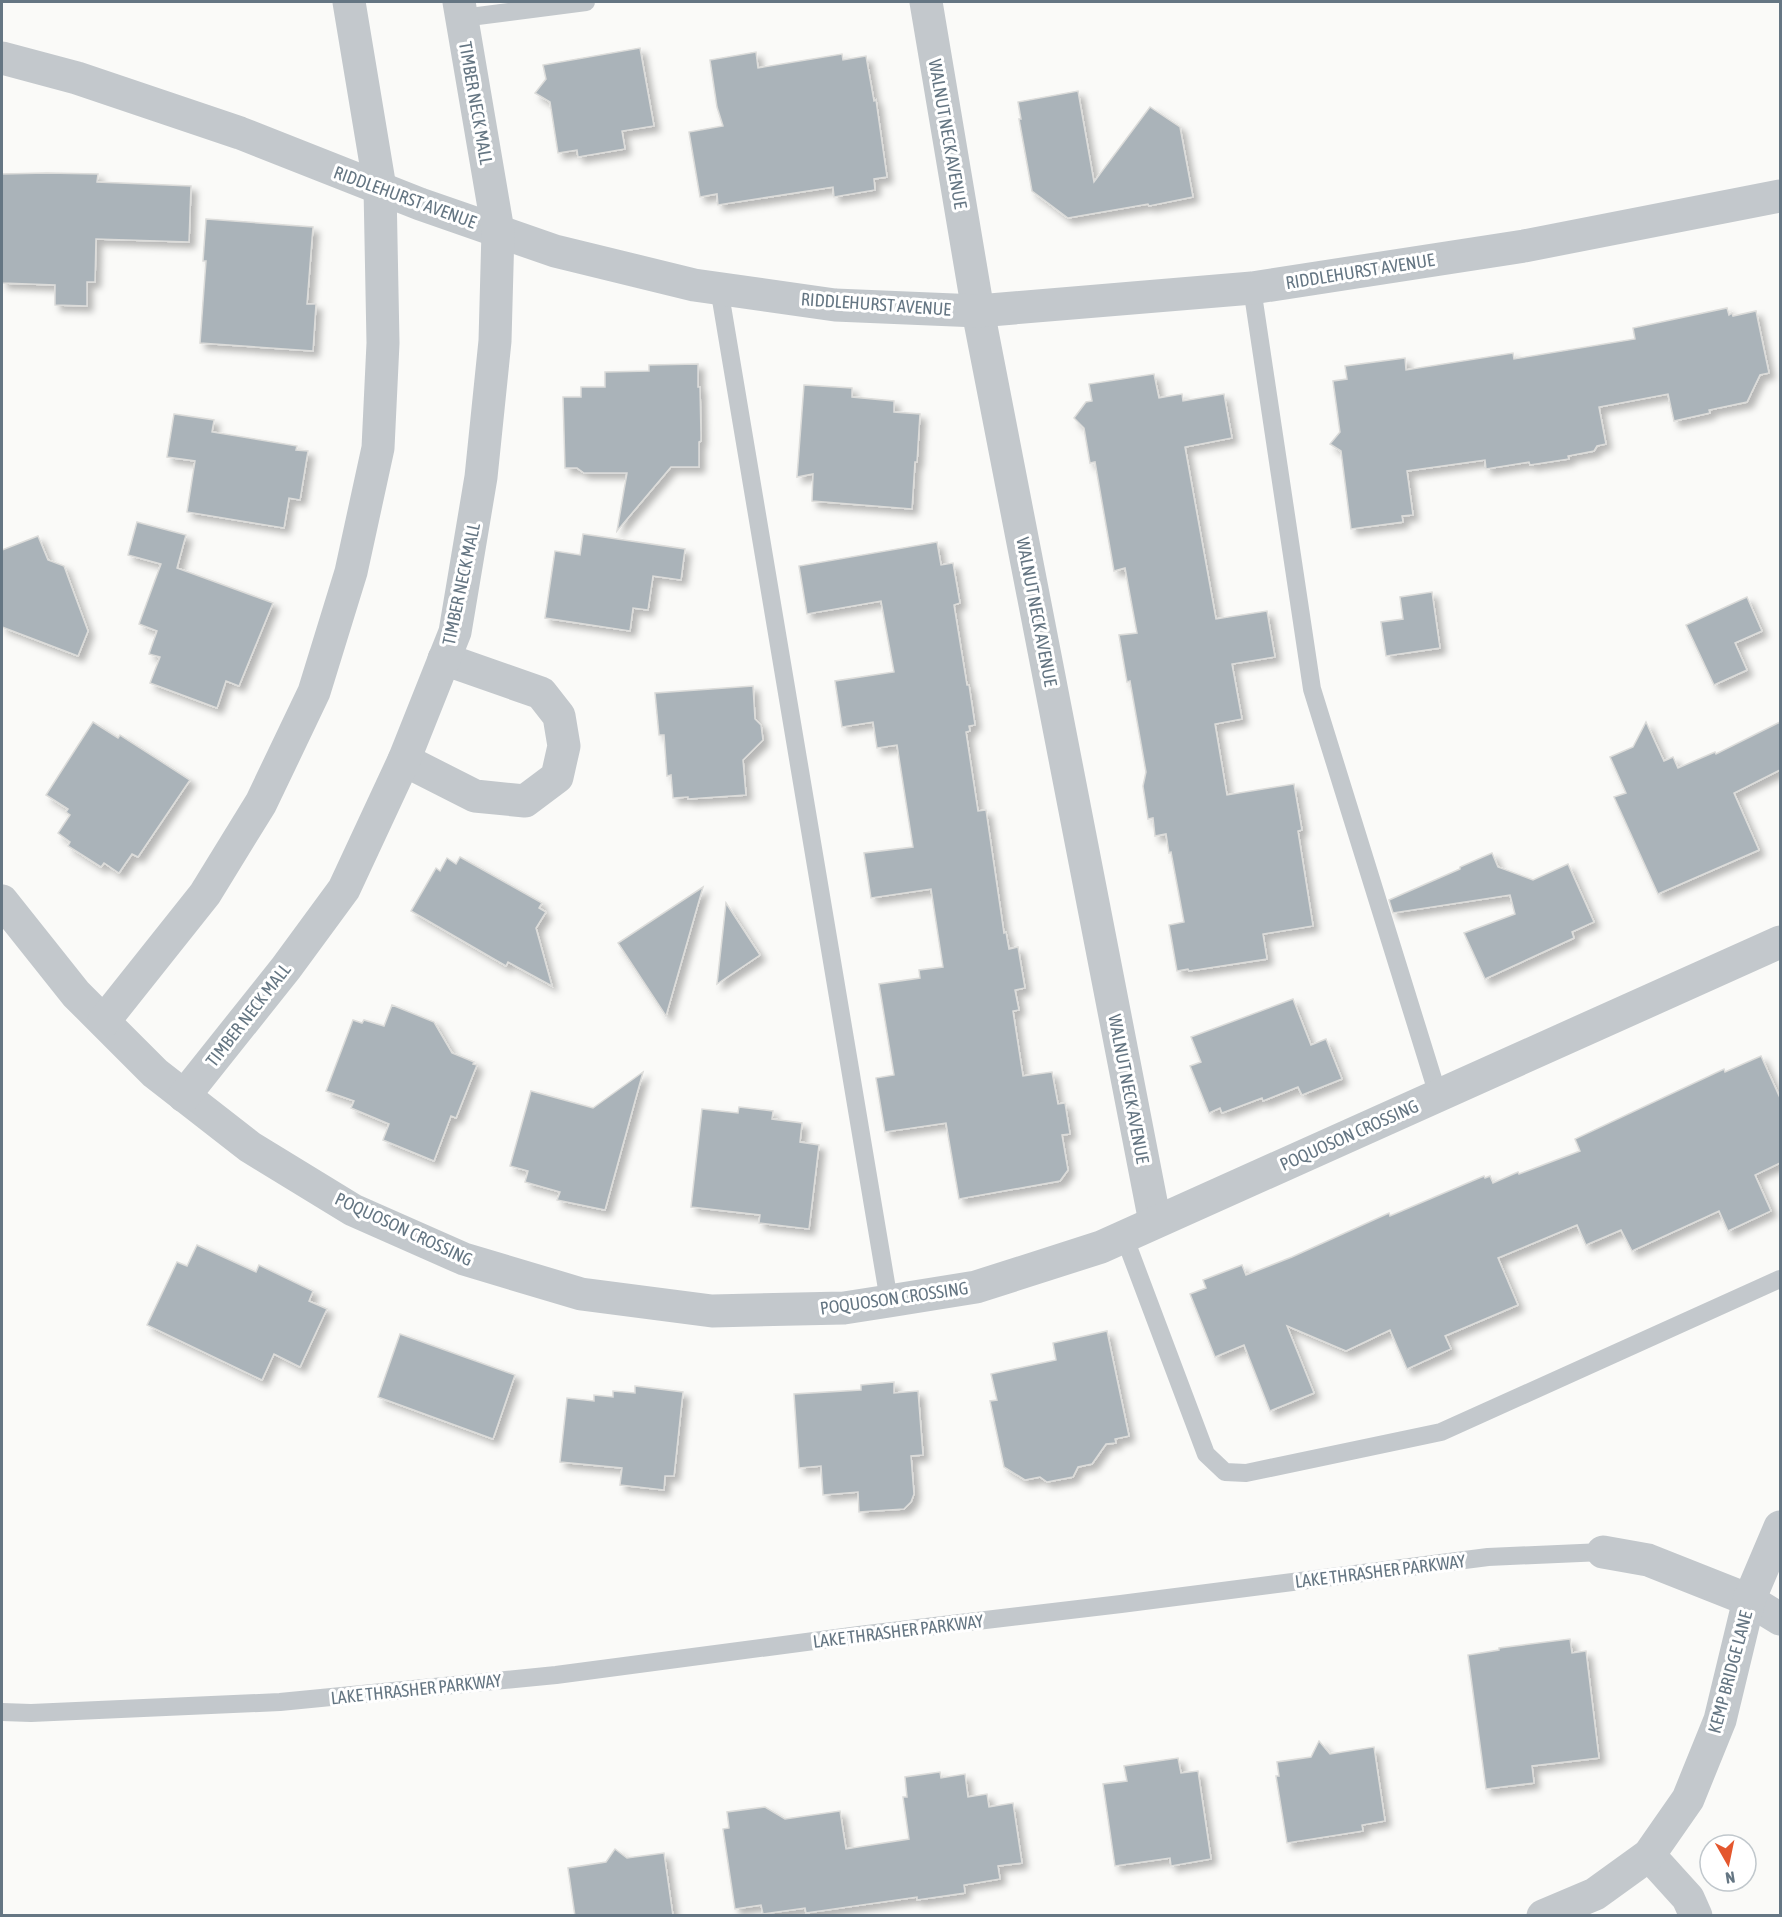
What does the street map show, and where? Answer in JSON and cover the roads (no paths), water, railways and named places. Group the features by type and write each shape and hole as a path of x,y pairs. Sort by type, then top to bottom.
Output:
{"street":[{"path":"104,1021 205,894 261,802 314,692 351,572 378,448 383,343 381,188 349,2"},
{"name":"WALNUT NECK AVENUE","path":"926,2 978,311 1155,1222"},
{"name":"TIMBER NECK MALL","path":"184,1096 286,968 344,889 404,760 455,632 481,477 495,341 498,231 460,10"},
{"name":"RIDDLEHURST AVENUE","path":"2,57 77,78 240,133 381,188 555,251 694,285 835,305 978,311 1252,288 1524,246 1780,196"},
{"path":"404,760 475,796 525,801 557,777 564,746 559,716 541,693 444,659"},
{"name":"POQUOSON CROSSING","path":"2,901 76,994 155,1073 250,1147 353,1209 464,1259 581,1294 712,1311 844,1308 976,1287 1101,1247 1780,942"},
{"name":"KEMP BRIDGE LANE","path":"1543,1916 1595,1894 1649,1855 1688,1799 1720,1720 1749,1600 1780,1527"},
{"name":"LAKE THRASHER PARKWAY","path":"1603,1551 1648,1560 1749,1600 1780,1619"},
{"path":"1649,1855 1688,1898 1696,1916"}],"lane":[{"path":"460,10 586,2"},
{"path":"719,288 889,1301"},
{"path":"1252,288 1311,689 1438,1095"},
{"path":"1124,1236 1206,1455 1225,1472 1246,1473 1442,1432 1780,1280"},
{"name":"LAKE THRASHER PARKWAY","path":"2,1712 31,1713 280,1702 556,1675 1488,1557 1603,1551"}]}
